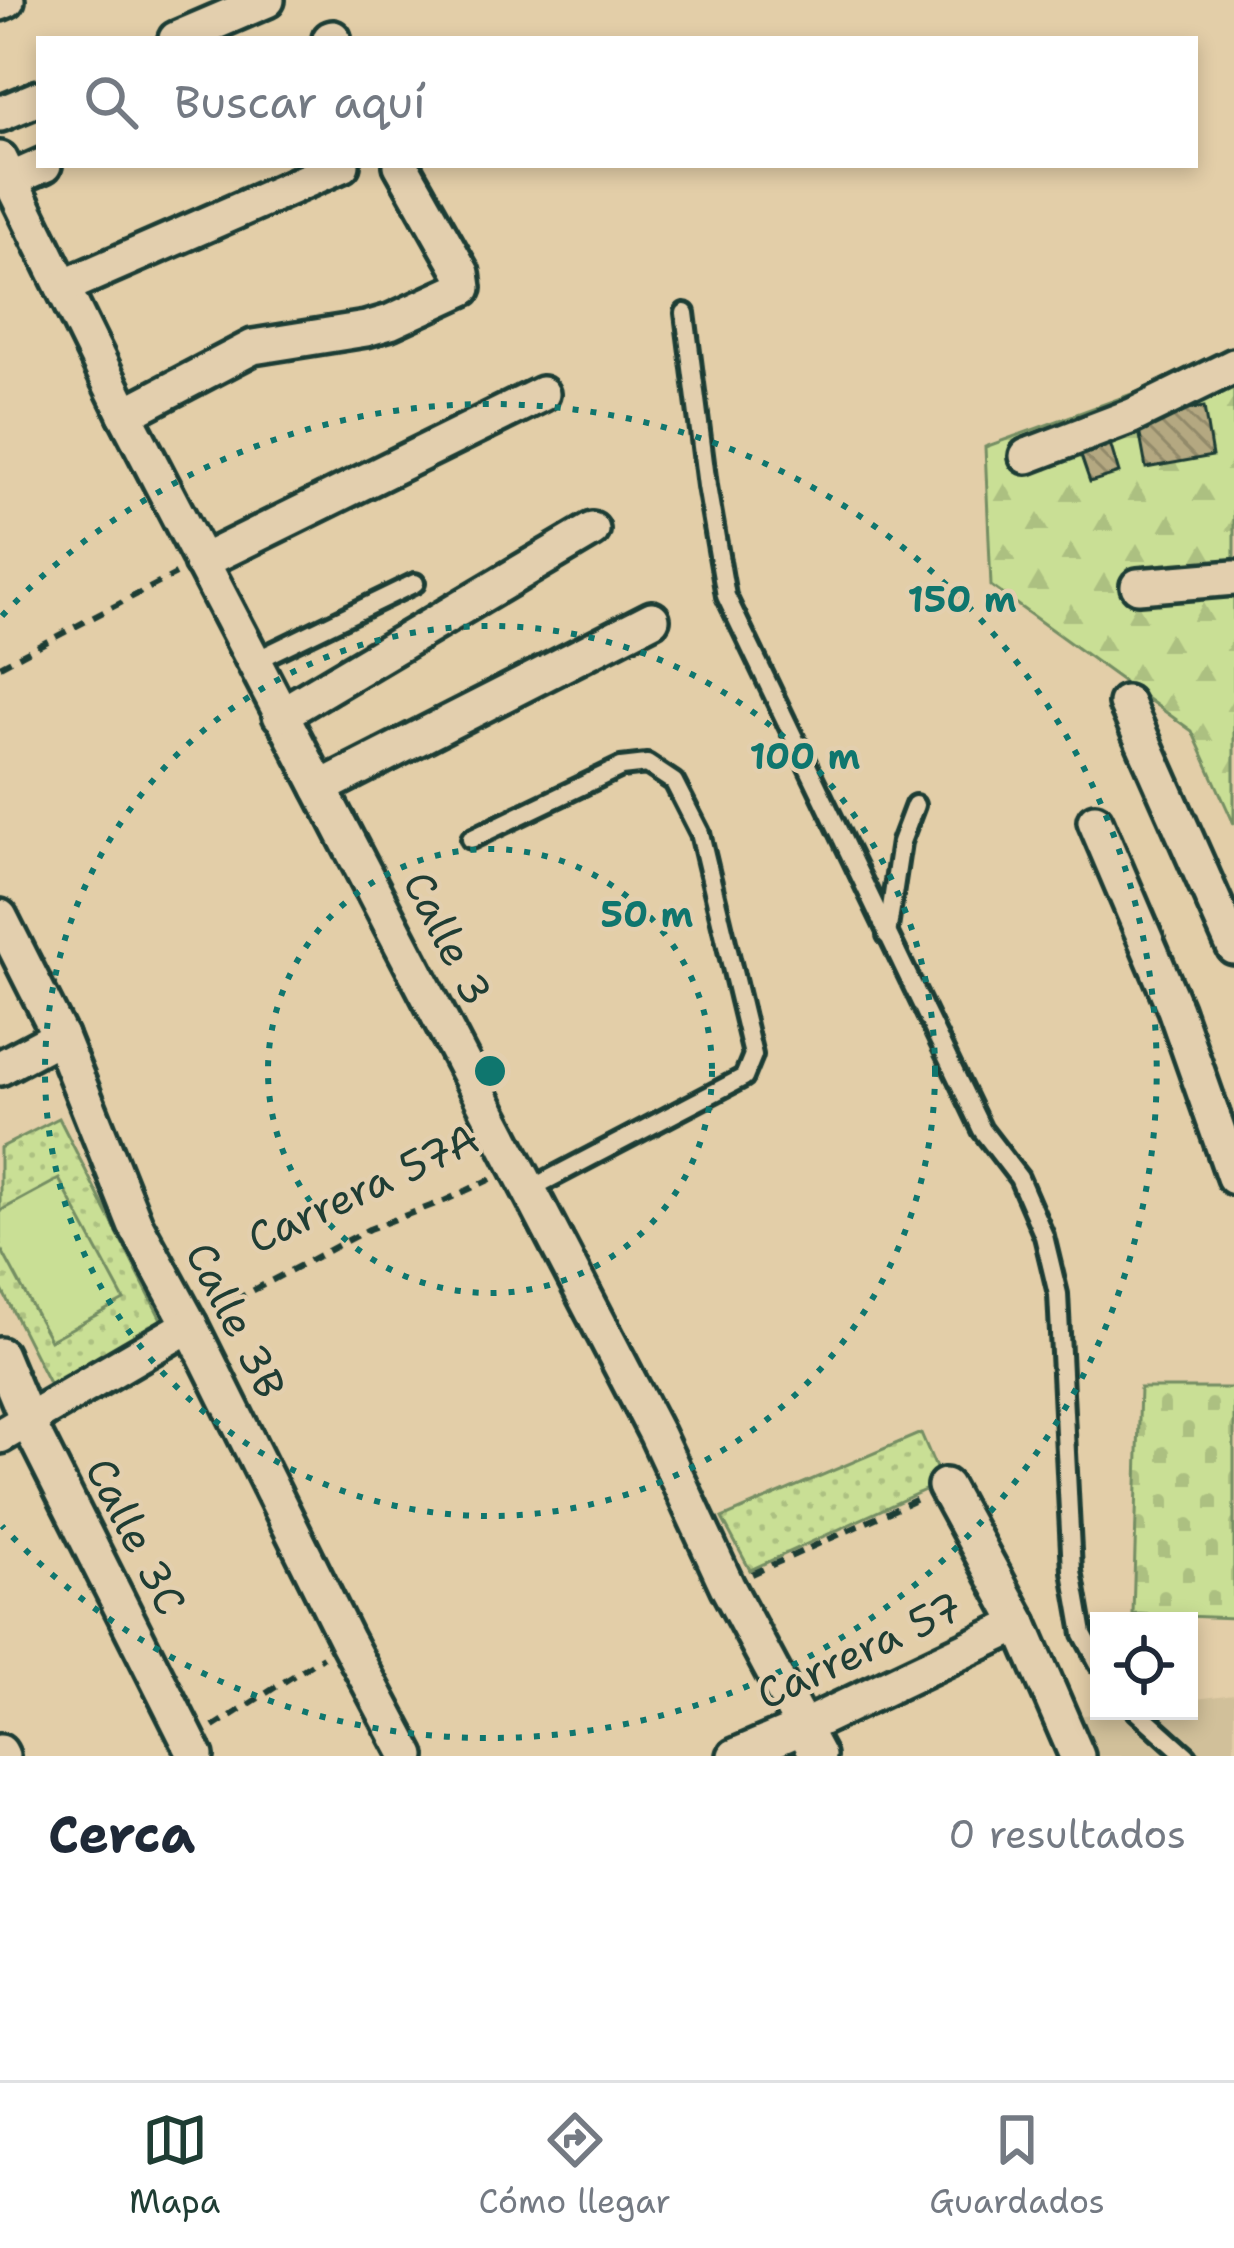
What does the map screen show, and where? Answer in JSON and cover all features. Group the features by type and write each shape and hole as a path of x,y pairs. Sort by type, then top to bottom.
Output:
{"street":[{"path":"183,36 267,0"},
{"path":"0,115 36,99"},
{"path":"5,170 36,166"},
{"path":"63,286 335,168"},
{"path":"125,414 253,347 366,329 464,288 462,273 403,168"},
{"name":"Calle 3","path":"5,170 125,414 657,1435 727,1586 811,1742"},
{"path":"1027,456 1132,416 1234,366"},
{"path":"201,562 542,394"},
{"path":"280,716 592,530"},
{"path":"1138,586 1234,578"},
{"path":"320,788 652,619"},
{"path":"1126,703 1234,946"},
{"path":"1095,820 1175,1009 1234,1177"},
{"name":"Calle 3B","path":"0,917 60,1036 135,1224 408,1756"},
{"path":"0,1068 60,1036"},
{"path":"14,1429 190,1325"},
{"name":"Calle 3C","path":"0,1355 14,1429 193,1749"},
{"path":"945,1486 1020,1624 1078,1756"},
{"name":"Carrera 57","path":"735,1756 811,1742 1020,1624"}],"lane":[{"path":"685,313 726,596 982,1130 1019,1178 1044,1236 1058,1294 1072,1571 1083,1634 1090,1647"},
{"path":"253,662 415,583"},
{"path":"471,839 621,767 647,764 674,782 700,833 754,1055 744,1077 522,1179"},
{"path":"887,936 901,842 915,805"},
{"path":"1147,1720 1187,1756"}],"path":[{"path":"0,666 201,562"},
{"name":"Carrera 57A","path":"190,1325 369,1229 522,1179"},
{"path":"727,1586 945,1486"},
{"path":"193,1749 347,1641"}],"shaded area":[{"path":"1234,1694 1234,1756 1096,1756 1079,1716 1090,1714 1090,1720 1198,1720 1198,1699"}],"green space":[{"path":"1234,357 1234,824 1192,731 991,586 985,447"},
{"path":"59,1118 165,1327 50,1385 0,1286 0,1148"},
{"path":"59,1179 124,1300 50,1340 0,1247 0,1211"},
{"path":"1140,1388 1234,1388 1234,1618 1198,1617 1198,1612 1133,1612"},
{"path":"921,1433 942,1482 750,1570 722,1518"}],"building":[{"path":"1204,407 1212,456 1146,468 1137,419"},
{"path":"1109,440 1119,473 1090,482 1079,450"}]}
